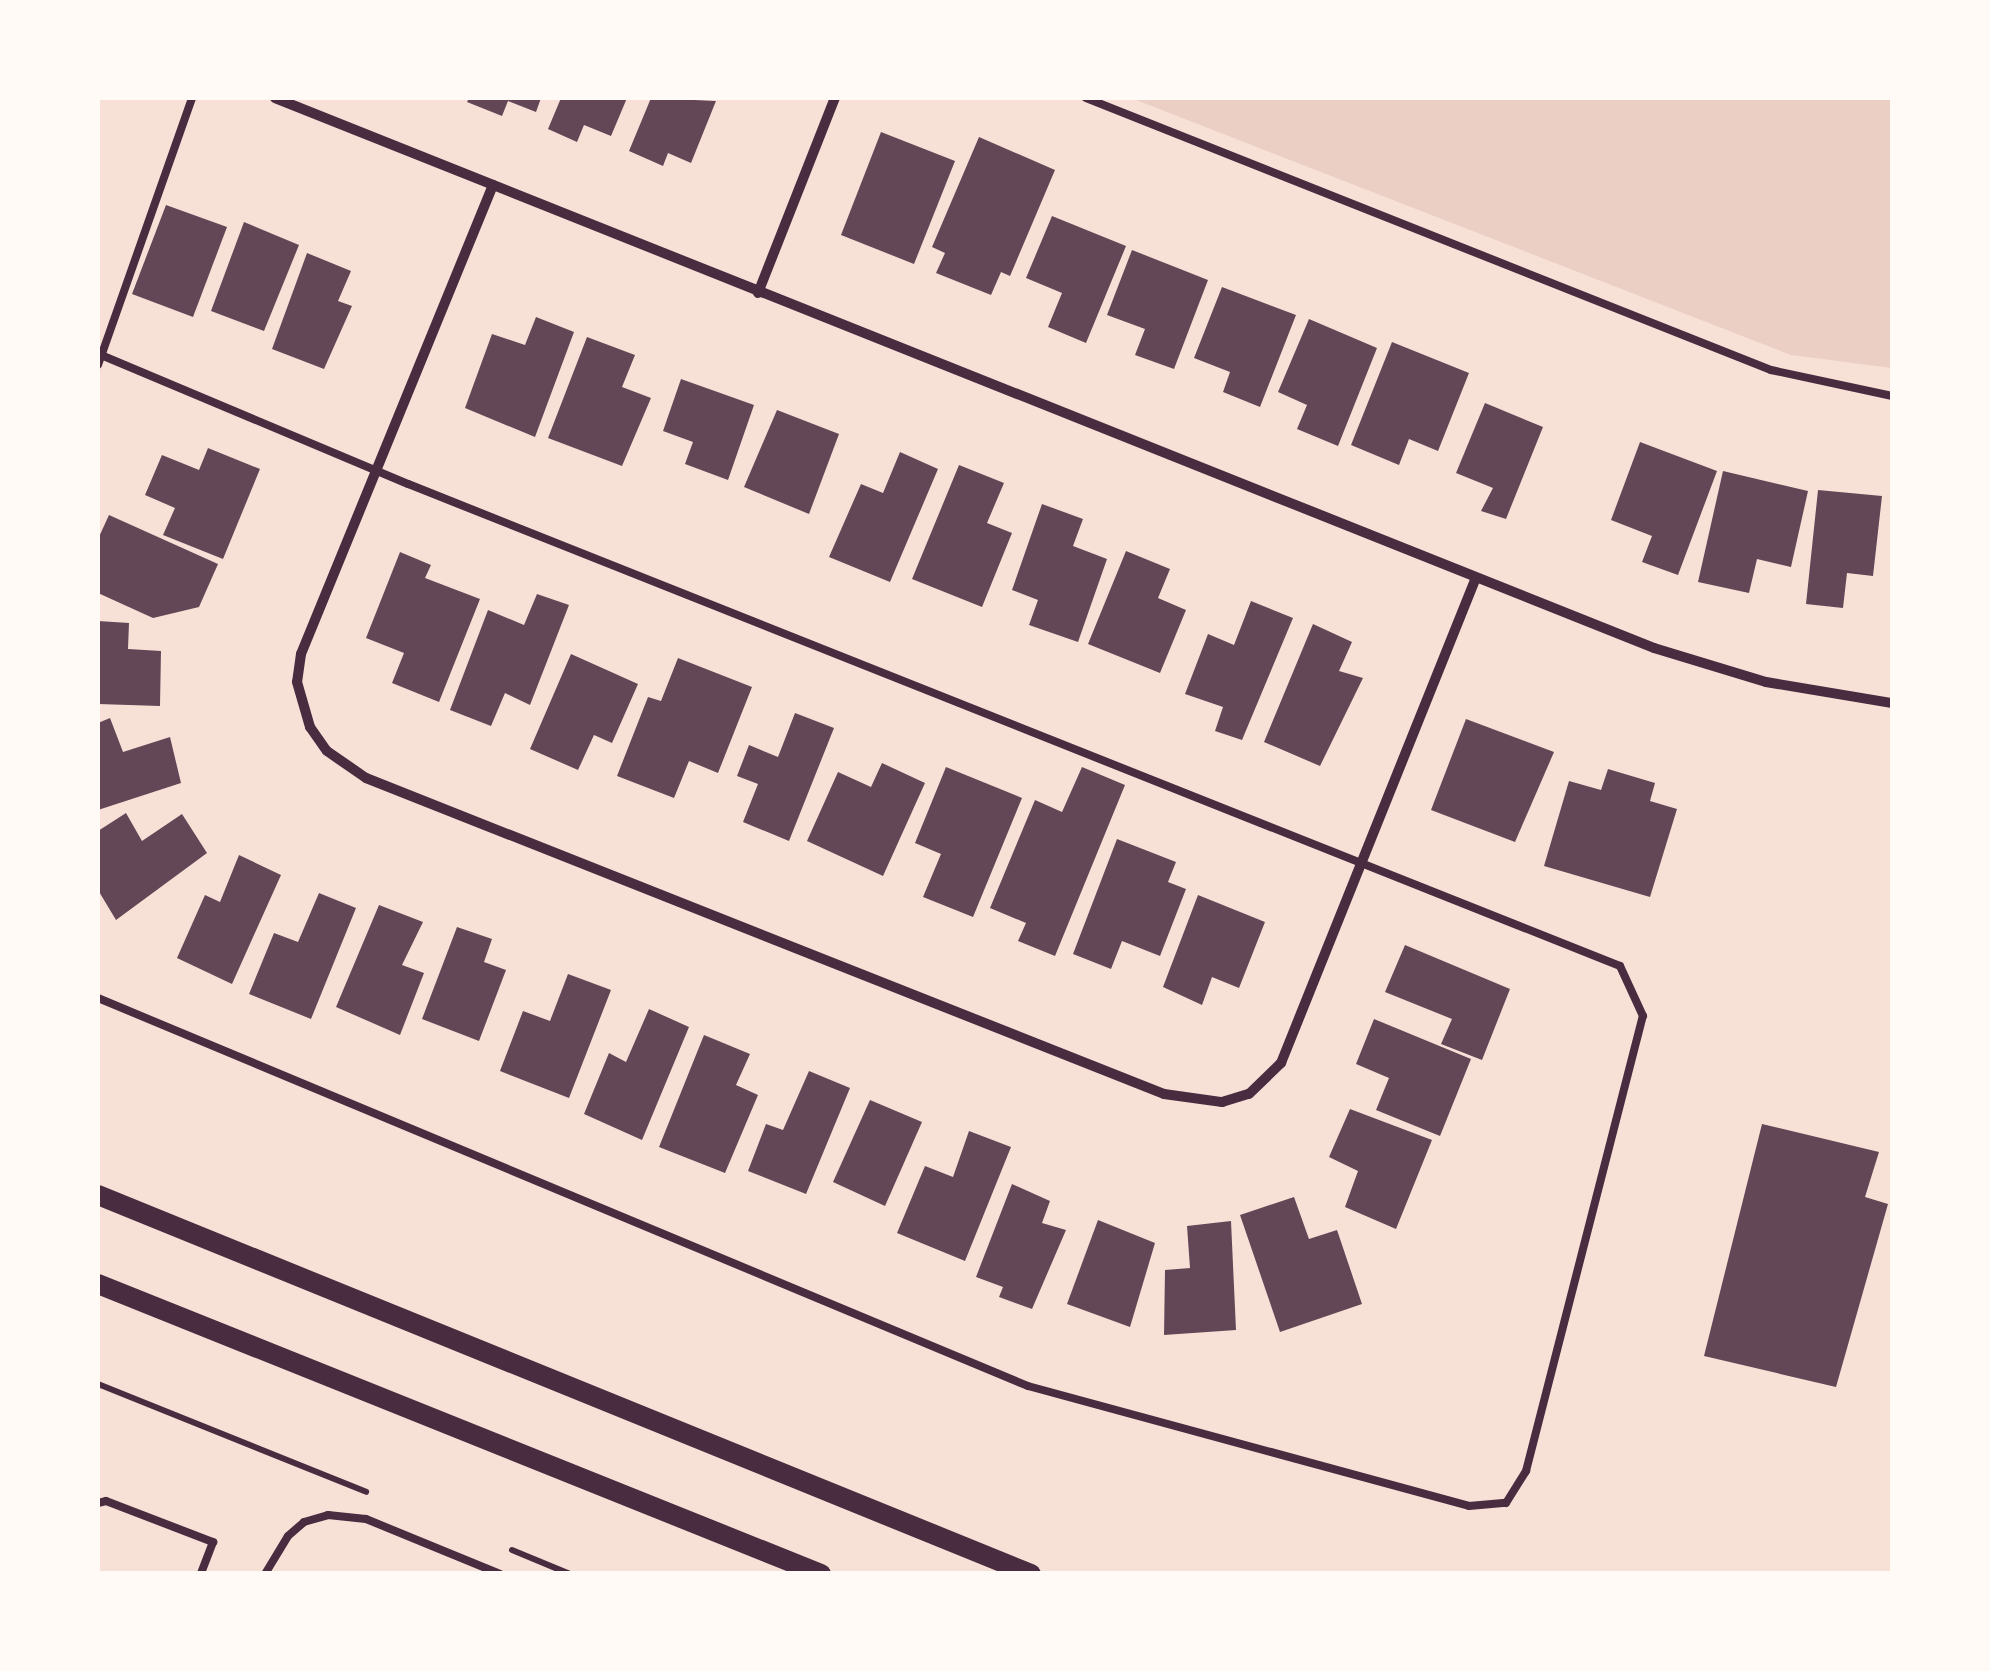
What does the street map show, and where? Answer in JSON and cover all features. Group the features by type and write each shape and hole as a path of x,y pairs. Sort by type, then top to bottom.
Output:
{"main road":[{"path":"98,1194 1031,1574"},
{"path":"98,1284 821,1574"}],"street":[{"path":"275,98 1475,580 1654,648 1766,682 1892,703"},
{"path":"758,293 835,98"},
{"path":"493,184 302,654 297,682 310,727 327,751 346,768 385,785 1164,1094 1198,1102 1249,1094 1282,1063 1475,580"}],"lane":[{"path":"98,998 1028,1386 1469,1506 1506,1503 1526,1471 1643,1016 1620,966 99,360 192,98"},
{"path":"1086,98 1771,370 1892,396"},
{"path":"98,1503 106,1501 213,1542 201,1574"},
{"path":"265,1574 288,1536 304,1522 328,1516 366,1519 500,1574"}],"path":[{"path":"98,1384 370,1494"},
{"path":"497,1544 570,1574"}],"shaded area":[{"path":"1131,98 1892,98 1892,368 1791,355"}],"building":[{"path":"469,98 541,98 536,112 508,101 502,116 467,102"},
{"path":"561,98 627,98 611,136 584,125 577,142 548,129"},
{"path":"651,98 716,101 691,163 668,153 663,166 629,151"},
{"path":"881,132 955,161 914,264 841,235"},
{"path":"979,137 1055,170 1010,276 1001,272 991,295 936,273 945,253 932,247"},
{"path":"166,205 227,227 193,317 132,294"},
{"path":"1052,216 1126,246 1086,343 1048,327 1062,293 1026,278"},
{"path":"244,222 299,245 264,331 211,311"},
{"path":"1132,250 1208,280 1174,369 1135,355 1145,329 1107,315"},
{"path":"307,253 351,271 338,301 352,306 324,369 272,349"},
{"path":"1222,287 1296,315 1260,407 1223,392 1230,372 1194,358"},
{"path":"536,317 574,332 535,437 465,408 492,334 525,345"},
{"path":"1309,319 1377,348 1338,446 1297,429 1307,405 1278,392"},
{"path":"587,337 635,355 622,387 651,398 622,466 548,438"},
{"path":"1392,342 1469,373 1438,451 1409,439 1399,465 1351,445"},
{"path":"681,379 754,405 728,480 685,464 693,442 663,431"},
{"path":"1485,403 1543,427 1506,519 1481,511 1493,488 1456,473"},
{"path":"777,410 839,434 809,514 744,487"},
{"path":"1640,442 1717,471 1678,575 1642,562 1652,536 1611,520"},
{"path":"208,448 260,469 223,559 163,535 175,508 145,495 162,455 199,470"},
{"path":"900,452 938,469 890,582 829,557 861,484 883,493"},
{"path":"959,465 1004,483 987,523 1012,533 982,607 912,579"},
{"path":"1723,471 1808,491 1791,567 1757,559 1749,593 1698,582"},
{"path":"1818,490 1882,496 1873,576 1847,573 1843,608 1806,604"},
{"path":"1042,504 1083,519 1073,546 1107,559 1078,642 1029,625 1038,600 1012,590"},
{"path":"109,515 218,564 199,607 153,618 98,593 98,539"},
{"path":"1126,551 1170,569 1158,598 1186,610 1160,673 1088,644"},
{"path":"400,552 431,565 425,578 480,599 439,702 392,683 404,653 366,638"},
{"path":"537,594 569,605 530,705 505,693 491,726 450,710 488,610 524,625"},
{"path":"1251,601 1293,618 1242,740 1215,731 1223,707 1185,694 1208,634 1234,645"},
{"path":"98,621 129,623 128,649 161,651 160,706 98,704"},
{"path":"1313,624 1352,642 1339,671 1363,678 1320,766 1264,742"},
{"path":"571,654 638,684 612,743 594,735 578,770 530,749"},
{"path":"678,658 752,687 718,773 689,761 674,798 617,776 648,697 661,701"},
{"path":"795,713 834,728 789,841 743,822 758,784 737,776 749,745 778,757"},
{"path":"110,718 123,752 170,737 181,783 98,810 98,723"},
{"path":"1466,719 1554,752 1515,842 1431,810"},
{"path":"882,763 925,783 883,876 807,841 838,772 871,787"},
{"path":"946,767 1022,798 973,917 923,897 941,854 915,843"},
{"path":"1082,767 1125,785 1055,956 1018,941 1026,923 990,908 1035,800 1062,812"},
{"path":"1608,769 1655,783 1650,801 1677,809 1650,897 1544,866 1569,781 1601,790"},
{"path":"126,813 142,841 182,814 207,853 116,920 98,890 98,831"},
{"path":"1117,839 1176,862 1168,882 1186,889 1160,956 1122,941 1111,969 1073,954"},
{"path":"239,855 281,875 232,984 177,958 205,895 220,902"},
{"path":"319,893 356,908 311,1019 249,994 274,933 298,942"},
{"path":"1198,895 1265,922 1239,988 1212,977 1202,1005 1163,987"},
{"path":"379,905 423,922 402,965 424,973 400,1035 336,1007"},
{"path":"457,927 492,939 484,962 506,970 479,1041 422,1019"},
{"path":"1405,945 1510,989 1482,1060 1441,1044 1452,1019 1385,992"},
{"path":"568,974 611,990 569,1098 500,1071 523,1011 550,1021"},
{"path":"649,1009 689,1027 642,1140 584,1114 609,1053 626,1062"},
{"path":"1374,1019 1471,1059 1440,1136 1376,1110 1389,1078 1356,1064"},
{"path":"704,1035 750,1054 736,1085 758,1095 725,1173 659,1147"},
{"path":"809,1071 850,1088 806,1194 748,1171 766,1124 783,1130"},
{"path":"870,1100 922,1122 885,1206 833,1182"},
{"path":"1350,1109 1432,1140 1396,1229 1345,1207 1358,1171 1329,1157"},
{"path":"1762,1124 1879,1152 1865,1197 1888,1204 1836,1387 1704,1356"},
{"path":"969,1131 1011,1147 965,1261 897,1233 925,1166 953,1177"},
{"path":"1012,1184 1050,1201 1042,1223 1066,1230 1032,1309 999,1297 1003,1287 976,1277"},
{"path":"1294,1197 1309,1239 1337,1230 1362,1304 1280,1332 1240,1215"},
{"path":"1098,1220 1155,1243 1130,1327 1067,1304"},
{"path":"1231,1221 1236,1330 1164,1335 1165,1270 1190,1268 1187,1226"}]}
